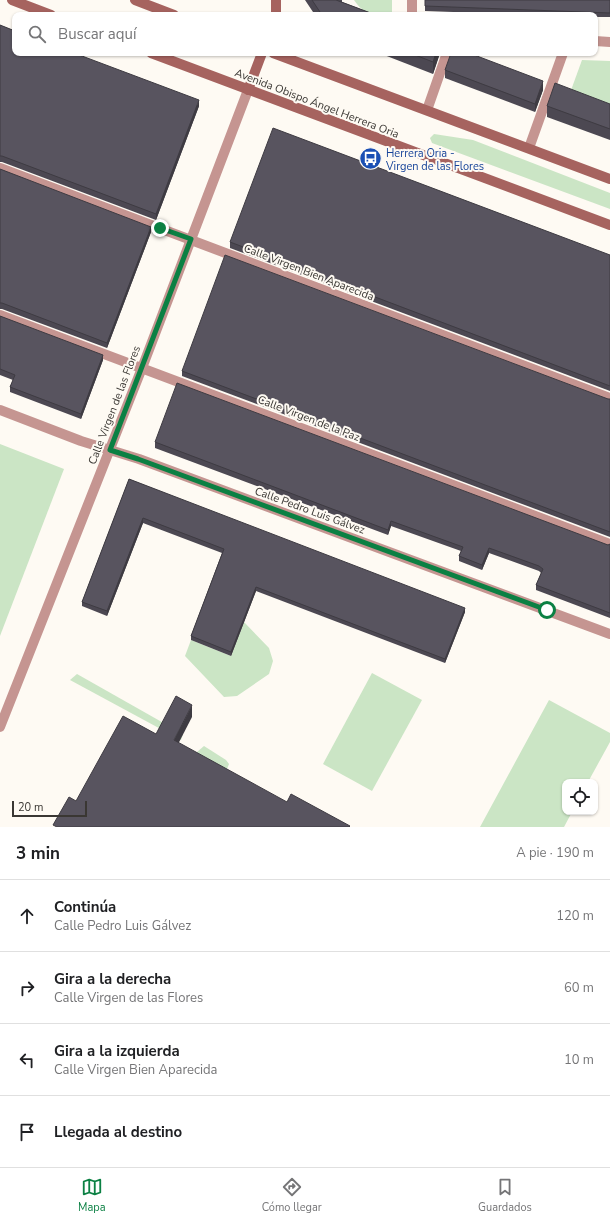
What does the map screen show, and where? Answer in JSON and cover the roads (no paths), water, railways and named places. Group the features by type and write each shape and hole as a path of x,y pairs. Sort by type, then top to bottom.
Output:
{"main road":[{"path":"12,0 44,12"},
{"path":"134,0 166,12"},
{"path":"276,0 276,12"},
{"name":"Avenida Obispo Ángel Herrera Oria","path":"159,56 610,225"},
{"path":"248,90 261,56"},
{"path":"281,56 610,179"}],"street":[{"path":"412,0 412,12"},
{"path":"598,41 610,42"},
{"path":"427,110 446,56"},
{"path":"529,148 562,56"},
{"name":"Calle Virgen de las Flores","path":"0,727 142,368 248,90"},
{"name":"Calle Virgen Bien Aparecida","path":"0,168 610,398"},
{"name":"Calle Virgen de la Paz","path":"0,315 610,544"},
{"name":"Calle Pedro Luis Gálvez","path":"0,410 146,462 610,634"}],"place":[{"name":"Herrera Oria - Virgen de las Flores","path":"371,159"}]}
